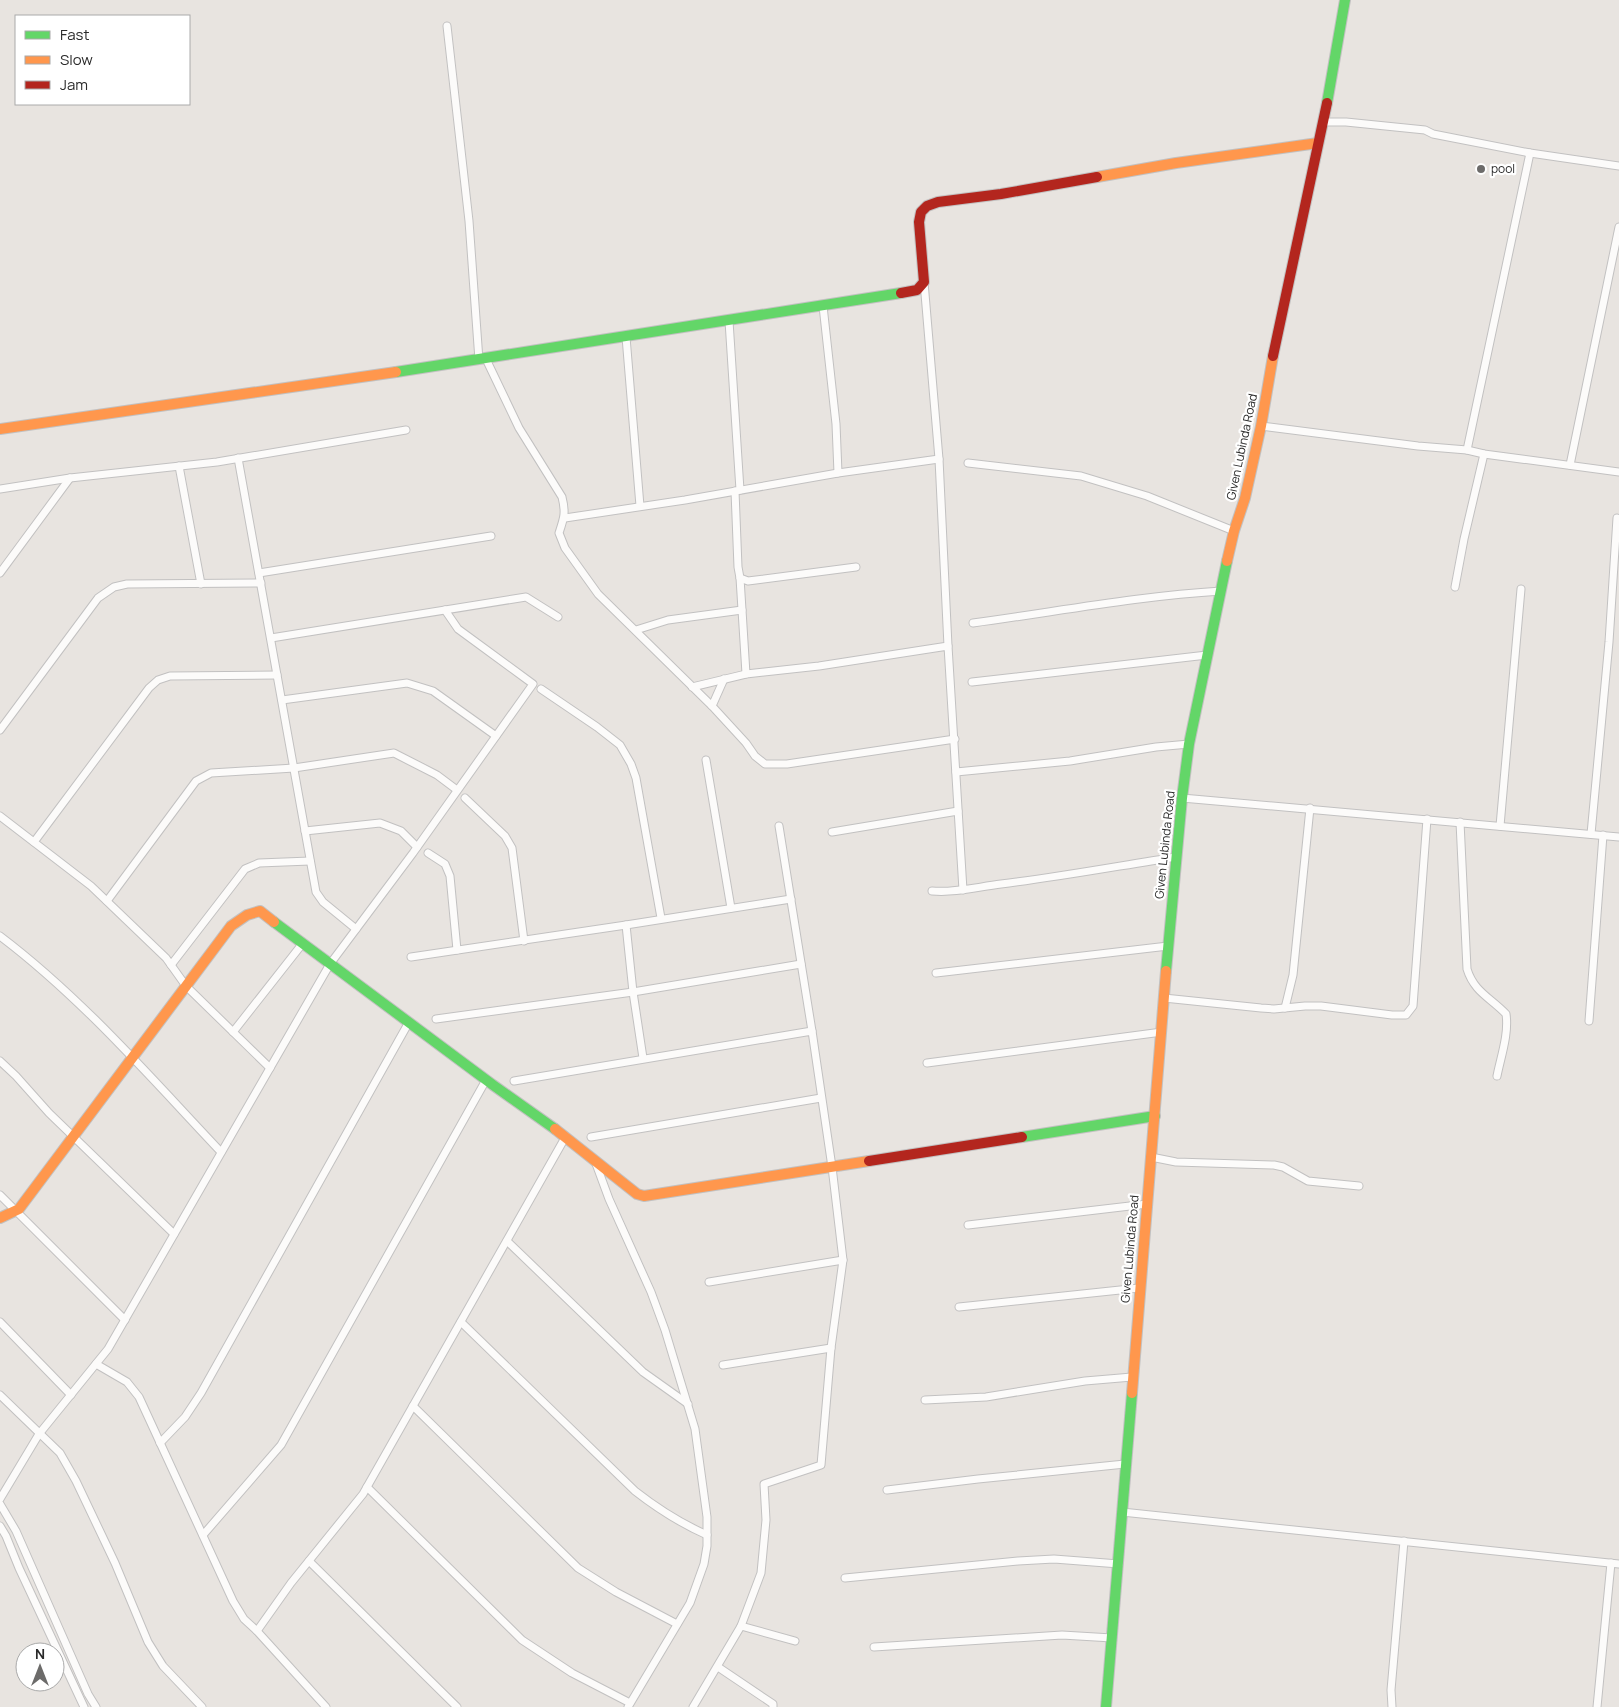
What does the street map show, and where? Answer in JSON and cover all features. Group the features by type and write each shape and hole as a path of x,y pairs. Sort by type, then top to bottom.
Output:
{"street":[{"name":"Given Lubinda Road","path":"1106,1707 1168,946 1189,744 1234,531 1245,498 1274,347 1324,122 1345,0"},
{"path":"447,26 483,359 519,428 562,497 565,509 559,533 565,548 598,594 712,706 746,743 755,756 766,764 787,764 955,739"},
{"path":"1324,122 1346,122 1425,130 1434,134 1530,153 1619,166"},
{"path":"962,890 939,459 922,289 919,222 921,212 927,206 938,202 1010,192 1176,163 1318,143"},
{"path":"1467,450 1530,153"},
{"path":"1570,465 1619,227"},
{"path":"0,429 483,359 922,289"},
{"path":"823,306 836,424 838,473"},
{"path":"729,321 738,491 738,567 746,674"},
{"path":"626,337 640,506"},
{"path":"1260,426 1418,446 1467,450 1484,454 1619,472"},
{"path":"0,489 70,478 238,458 406,430"},
{"path":"1455,588 1464,539 1484,454"},
{"path":"238,458 316,892 323,902 356,928"},
{"path":"564,518 738,491 838,473 939,459"},
{"path":"968,462 1081,476 1147,496 1234,531"},
{"path":"179,466 201,584"},
{"path":"0,573 70,478"},
{"path":"565,509 576,516"},
{"path":"1591,834 1609,642 1617,518"},
{"path":"259,573 491,536"},
{"path":"740,578 748,581 856,567"},
{"path":"0,730 98,598 114,587 127,584 261,583"},
{"path":"1500,826 1521,589"},
{"path":"973,623 1127,600 1221,591"},
{"path":"271,638 526,597 558,617"},
{"path":"0,1499 39,1434 108,1349 330,964 417,847 533,684 458,629 444,610"},
{"path":"636,630 668,620 742,610"},
{"path":"692,687 746,674 819,666 948,646"},
{"path":"972,682 1207,654"},
{"path":"34,842 149,688 158,680 178,676 277,675"},
{"path":"712,706 724,679"},
{"path":"282,700 407,683 433,691 496,736"},
{"path":"541,689 620,745 631,764 636,778 661,918"},
{"path":"956,772 1070,761 1156,747 1189,744"},
{"path":"107,901 196,781 204,776 224,771 294,768 394,753 437,775 457,790"},
{"path":"706,760 731,908"},
{"path":"465,798 509,841 513,855 524,941"},
{"path":"1182,798 1619,837"},
{"path":"1285,1008 1293,975 1310,808"},
{"path":"832,832 958,811"},
{"path":"0,816 91,886 166,958 186,986 270,1068"},
{"path":"1164,998 1261,1008 1321,1006 1406,1015 1413,1006 1427,819"},
{"path":"1460,822 1467,969 1471,980 1478,989 1506,1014 1506,1034 1497,1076"},
{"path":"305,831 380,823 401,831 417,847"},
{"path":"694,1707 742,1626 762,1573 766,1520 764,1484 822,1465 831,1348 843,1260 832,1167 812,1031 779,826"},
{"path":"1589,1021 1603,835"},
{"path":"428,853 445,864 450,876 457,950"},
{"path":"932,891 945,892 1043,879 1176,857"},
{"path":"171,965 245,869 258,863 310,861"},
{"path":"411,957 791,900"},
{"path":"0,1218 19,1209 231,926 247,915 260,911 486,1080 566,1136 637,1194 644,1196 1155,1116"},
{"path":"626,925 633,992 643,1058"},
{"path":"0,936 32,960 132,1058 221,1152"},
{"path":"233,1032 302,943"},
{"path":"936,973 1168,946"},
{"path":"436,1019 633,992 801,964"},
{"path":"160,1443 185,1417 201,1393 409,1022"},
{"path":"514,1081 812,1031"},
{"path":"928,1064 1162,1032"},
{"path":"0,1061 73,1137 174,1234"},
{"path":"203,1535 281,1445 486,1080"},
{"path":"591,1137 821,1098"},
{"path":"257,1631 367,1488 566,1136"},
{"path":"1151,1157 1176,1162 1274,1165 1283,1167 1308,1181 1359,1186"},
{"path":"367,1488 522,1640 572,1673 629,1705 690,1604 704,1564 707,1516 695,1429 665,1330 594,1159"},
{"path":"0,1195 125,1320"},
{"path":"968,1225 1147,1204"},
{"path":"507,1240 643,1372 688,1404"},
{"path":"709,1282 843,1260"},
{"path":"959,1307 1139,1288"},
{"path":"0,1322 71,1395"},
{"path":"461,1322 636,1492 659,1510 707,1535"},
{"path":"723,1365 831,1348"},
{"path":"96,1364 127,1382 139,1397 233,1601 244,1619 326,1707"},
{"path":"925,1400 986,1397 1085,1381 1132,1377"},
{"path":"0,1395 60,1453 76,1481 115,1563 148,1642 163,1666 202,1707"},
{"path":"413,1406 578,1568 616,1592 677,1624"},
{"path":"887,1490 1125,1464"},
{"path":"0,1504 16,1531 88,1694 96,1707"},
{"path":"1122,1512 1619,1564"},
{"path":"0,1526 84,1707"},
{"path":"1392,1707 1391,1690 1404,1541"},
{"path":"845,1578 1054,1559 1118,1564"},
{"path":"309,1561 457,1707"},
{"path":"1597,1707 1610,1563"},
{"path":"742,1626 795,1641"},
{"path":"874,1647 1062,1635 1112,1638"},
{"path":"718,1667 773,1704 773,1707"}],"traffic: fast":[{"path":"1327,103 1345,0"},
{"path":"396,372 901,293"},
{"path":"1166,971 1182,798 1189,744 1227,561"},
{"path":"274,922 555,1129"},
{"path":"1022,1137 1155,1116"},
{"path":"1106,1707 1132,1393"}],"traffic: slow":[{"path":"1097,177 1176,163 1318,143"},
{"path":"1227,561 1234,531 1245,498 1261,426 1273,356"},
{"path":"0,429 396,372"},
{"path":"0,1218 19,1209 231,926 247,915 260,911 274,922"},
{"path":"1132,1393 1166,971"},
{"path":"555,1129 637,1194 644,1196 869,1161"}],"traffic: jam":[{"path":"1273,356 1327,103"},
{"path":"901,293 917,290 924,282 919,222 921,212 927,206 938,202 1001,194 1097,177"},
{"path":"869,1161 1022,1137"}],"place":[{"name":"pool","path":"1481,169"}]}
